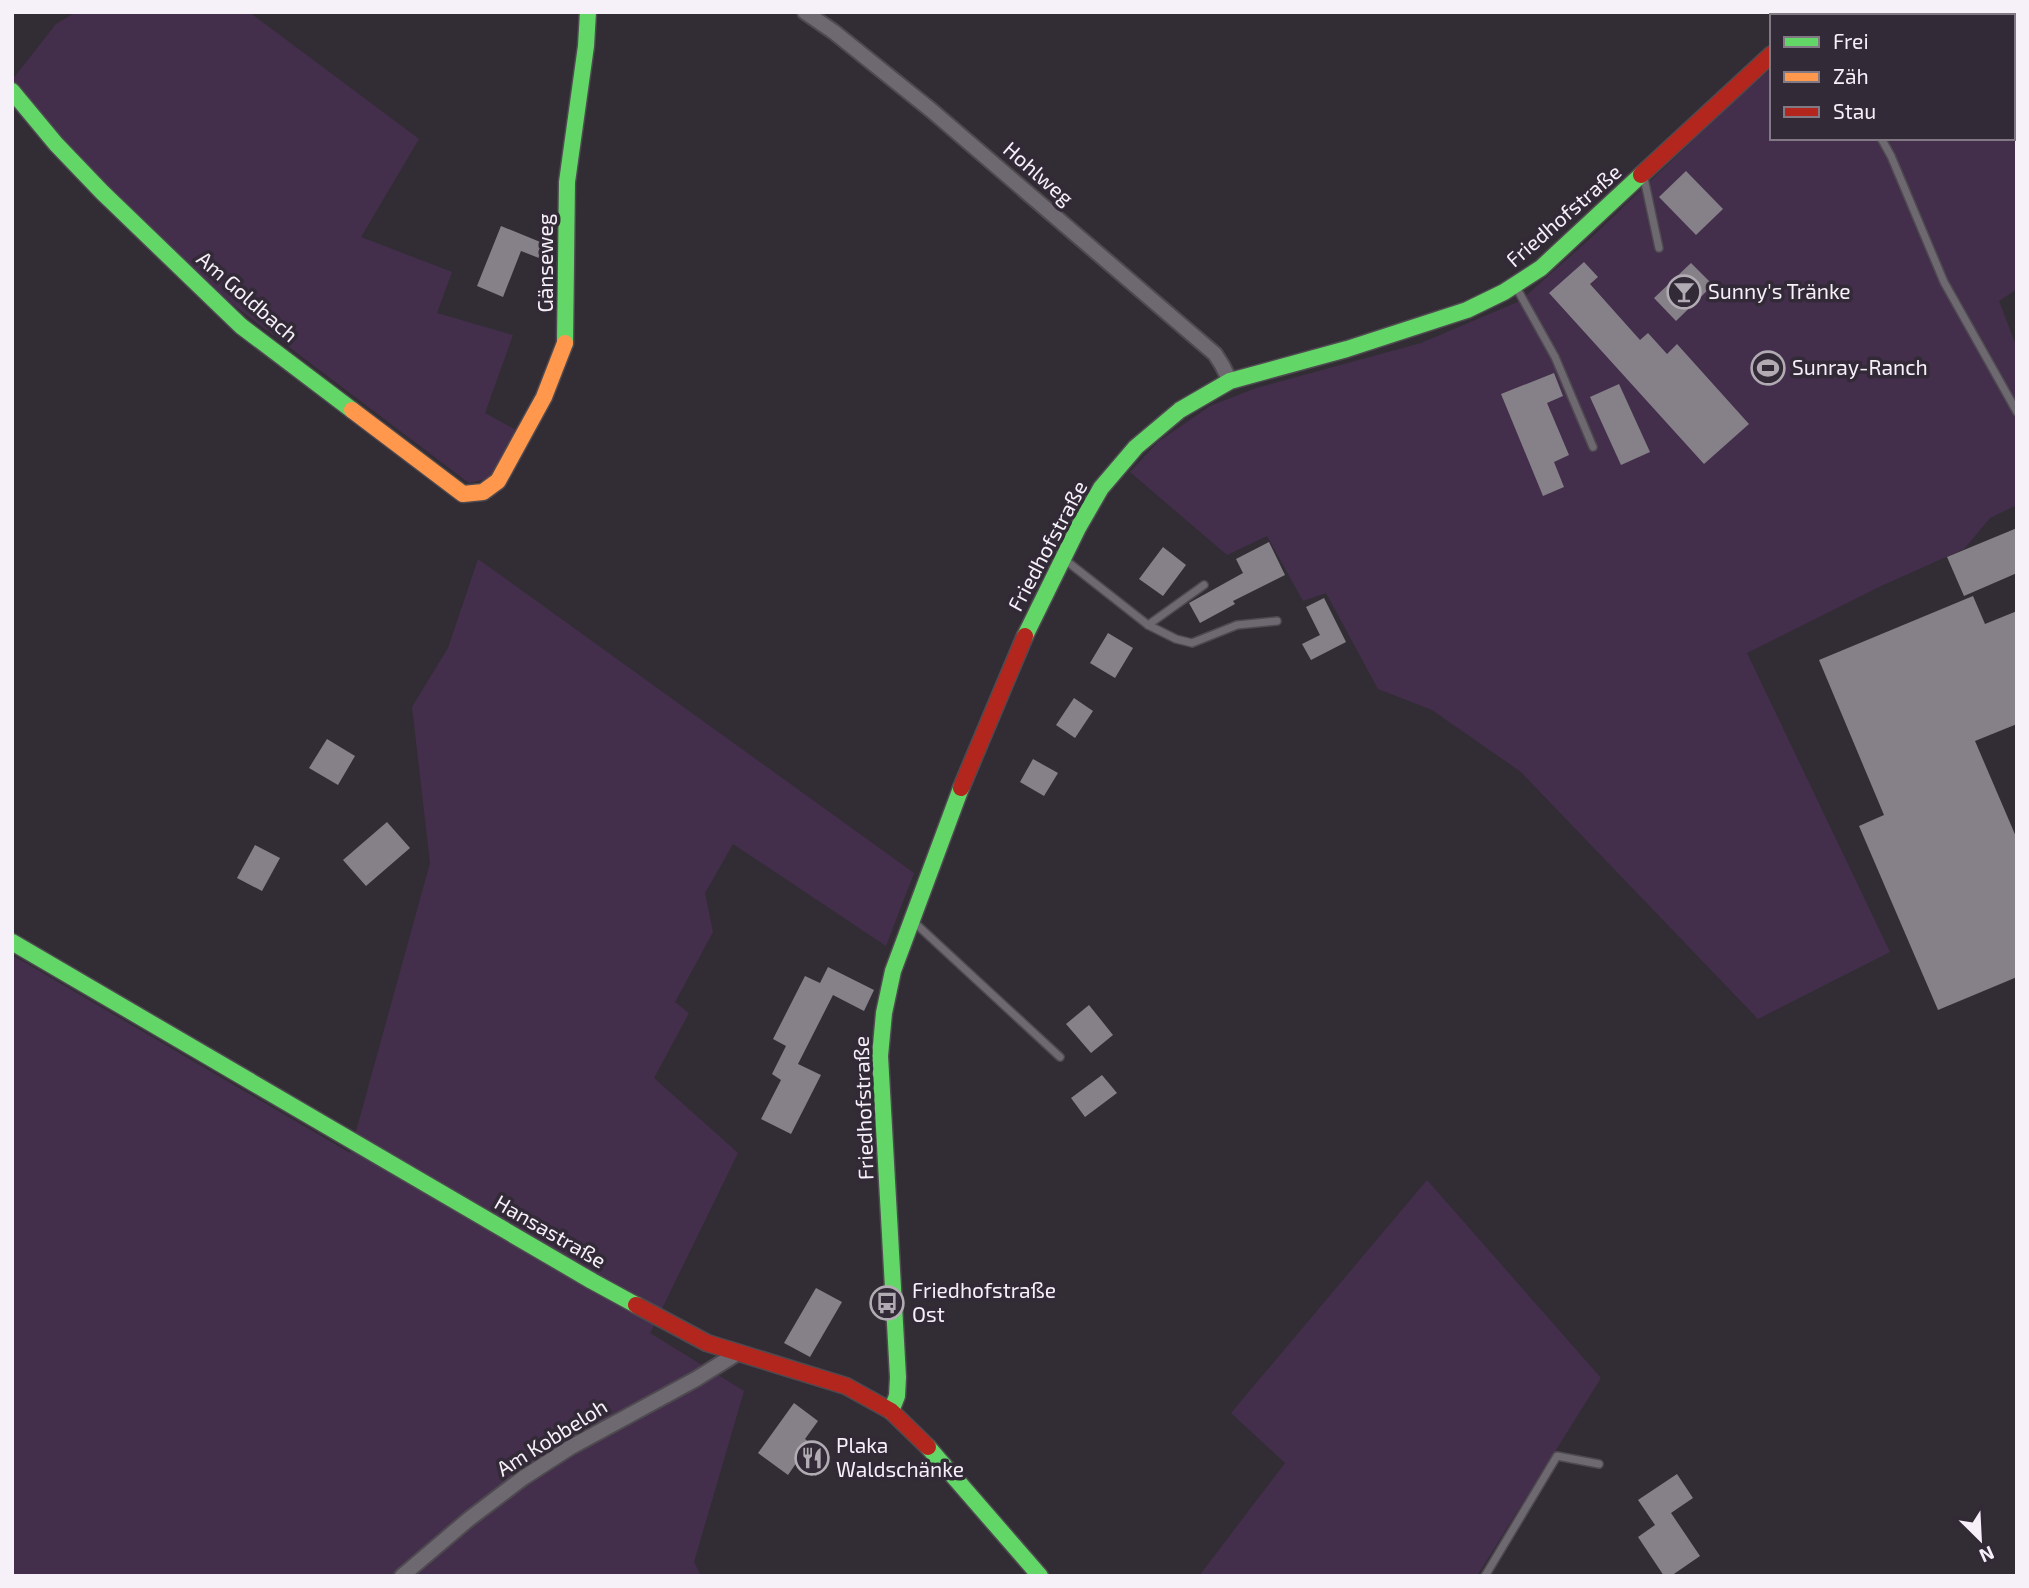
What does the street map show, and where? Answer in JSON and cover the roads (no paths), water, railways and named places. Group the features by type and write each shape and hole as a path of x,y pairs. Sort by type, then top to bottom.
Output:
{"street":[{"name":"Gänseweg","path":"483,492 498,481 544,397 566,339 566,182 586,46 588,12"},
{"name":"Hohlweg","path":"805,12 931,110 1214,354 1230,382"},
{"name":"Friedhofstraße","path":"891,1411 897,1396 898,1377 880,1056 885,1000 893,971 981,735 1063,559 1088,509 1108,478 1157,428 1186,406 1230,382 1424,326 1471,310 1516,286 1541,268 1770,56"},
{"name":"Am Goldbach","path":"12,91 102,192 241,326 463,494 483,492"},
{"name":"Hansastraße","path":"12,942 592,1281 707,1343 846,1387 891,1411 940,1460 1040,1576"},
{"name":"Am Kobbeloh","path":"402,1576 469,1519 523,1478 570,1447 695,1379 736,1353"}],"lane":[{"path":"1882,140 1944,282 2017,412"},
{"path":"1643,174 1659,248"},
{"path":"1516,286 1555,357 1593,447"},
{"path":"1063,559 1148,625 1176,639 1192,643 1237,625 1277,621"},
{"path":"1148,625 1204,585"},
{"path":"912,920 1060,1057"},
{"path":"1489,1574 1557,1456 1599,1464"}],"place":[{"name":"Sunny's Tränke","path":"1684,292"},
{"name":"Sunray-Ranch","path":"1768,368"},
{"name":"Friedhofstraße Ost","path":"887,1303"},
{"name":"Plaka Waldschänke","path":"812,1458"}]}
